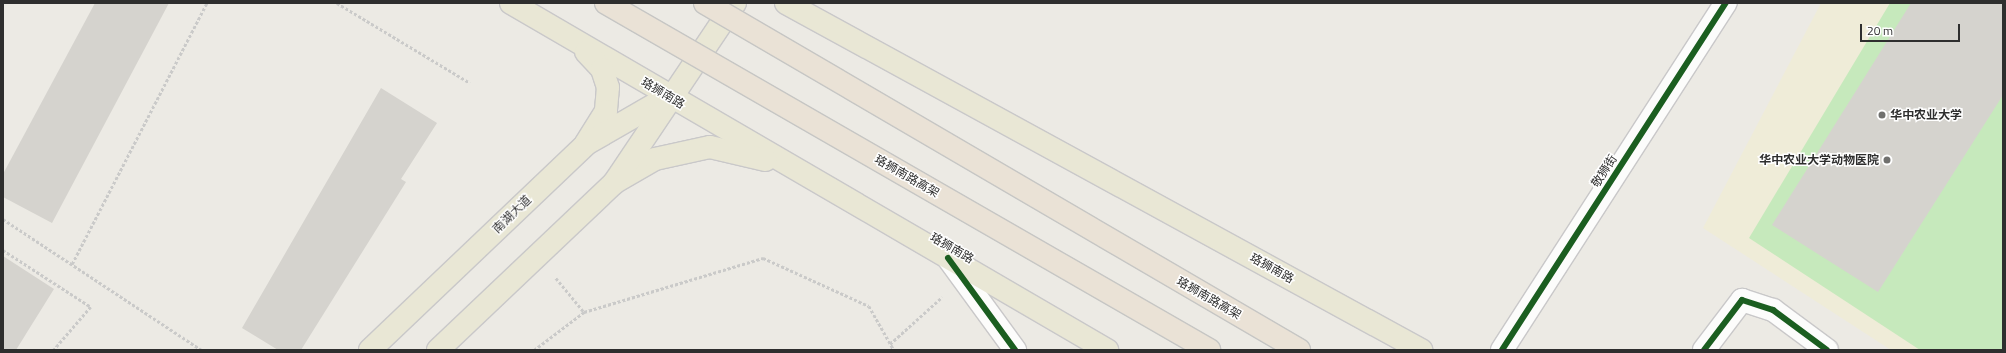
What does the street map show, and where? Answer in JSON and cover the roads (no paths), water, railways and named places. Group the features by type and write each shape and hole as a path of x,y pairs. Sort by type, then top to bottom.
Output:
{"highway":[{"name":"珞狮南路高架","path":"606,3 1209,350"},
{"name":"珞狮南路高架","path":"705,3 1299,350"}],"main road":[{"name":"珞狮南路","path":"511,3 669,97 1107,350"},
{"name":"南湖大道","path":"438,350 614,182 669,97 735,3"},
{"name":"珞狮南路","path":"786,3 1421,350"},
{"path":"574,40 602,69 608,87 606,111 586,144"},
{"name":"南湖大道","path":"370,350 586,144 669,97"},
{"path":"614,182 655,159 710,147 787,165"}],"street":[{"name":"敬狮街","path":"1502,350 1726,3"},
{"path":"948,258 1015,350"},
{"path":"1704,350 1742,300 1773,310 1827,350"}],"place":[{"name":"华中农业大学","path":"1882,115"},
{"name":"华中农业大学动物医院","path":"1887,160"}]}
